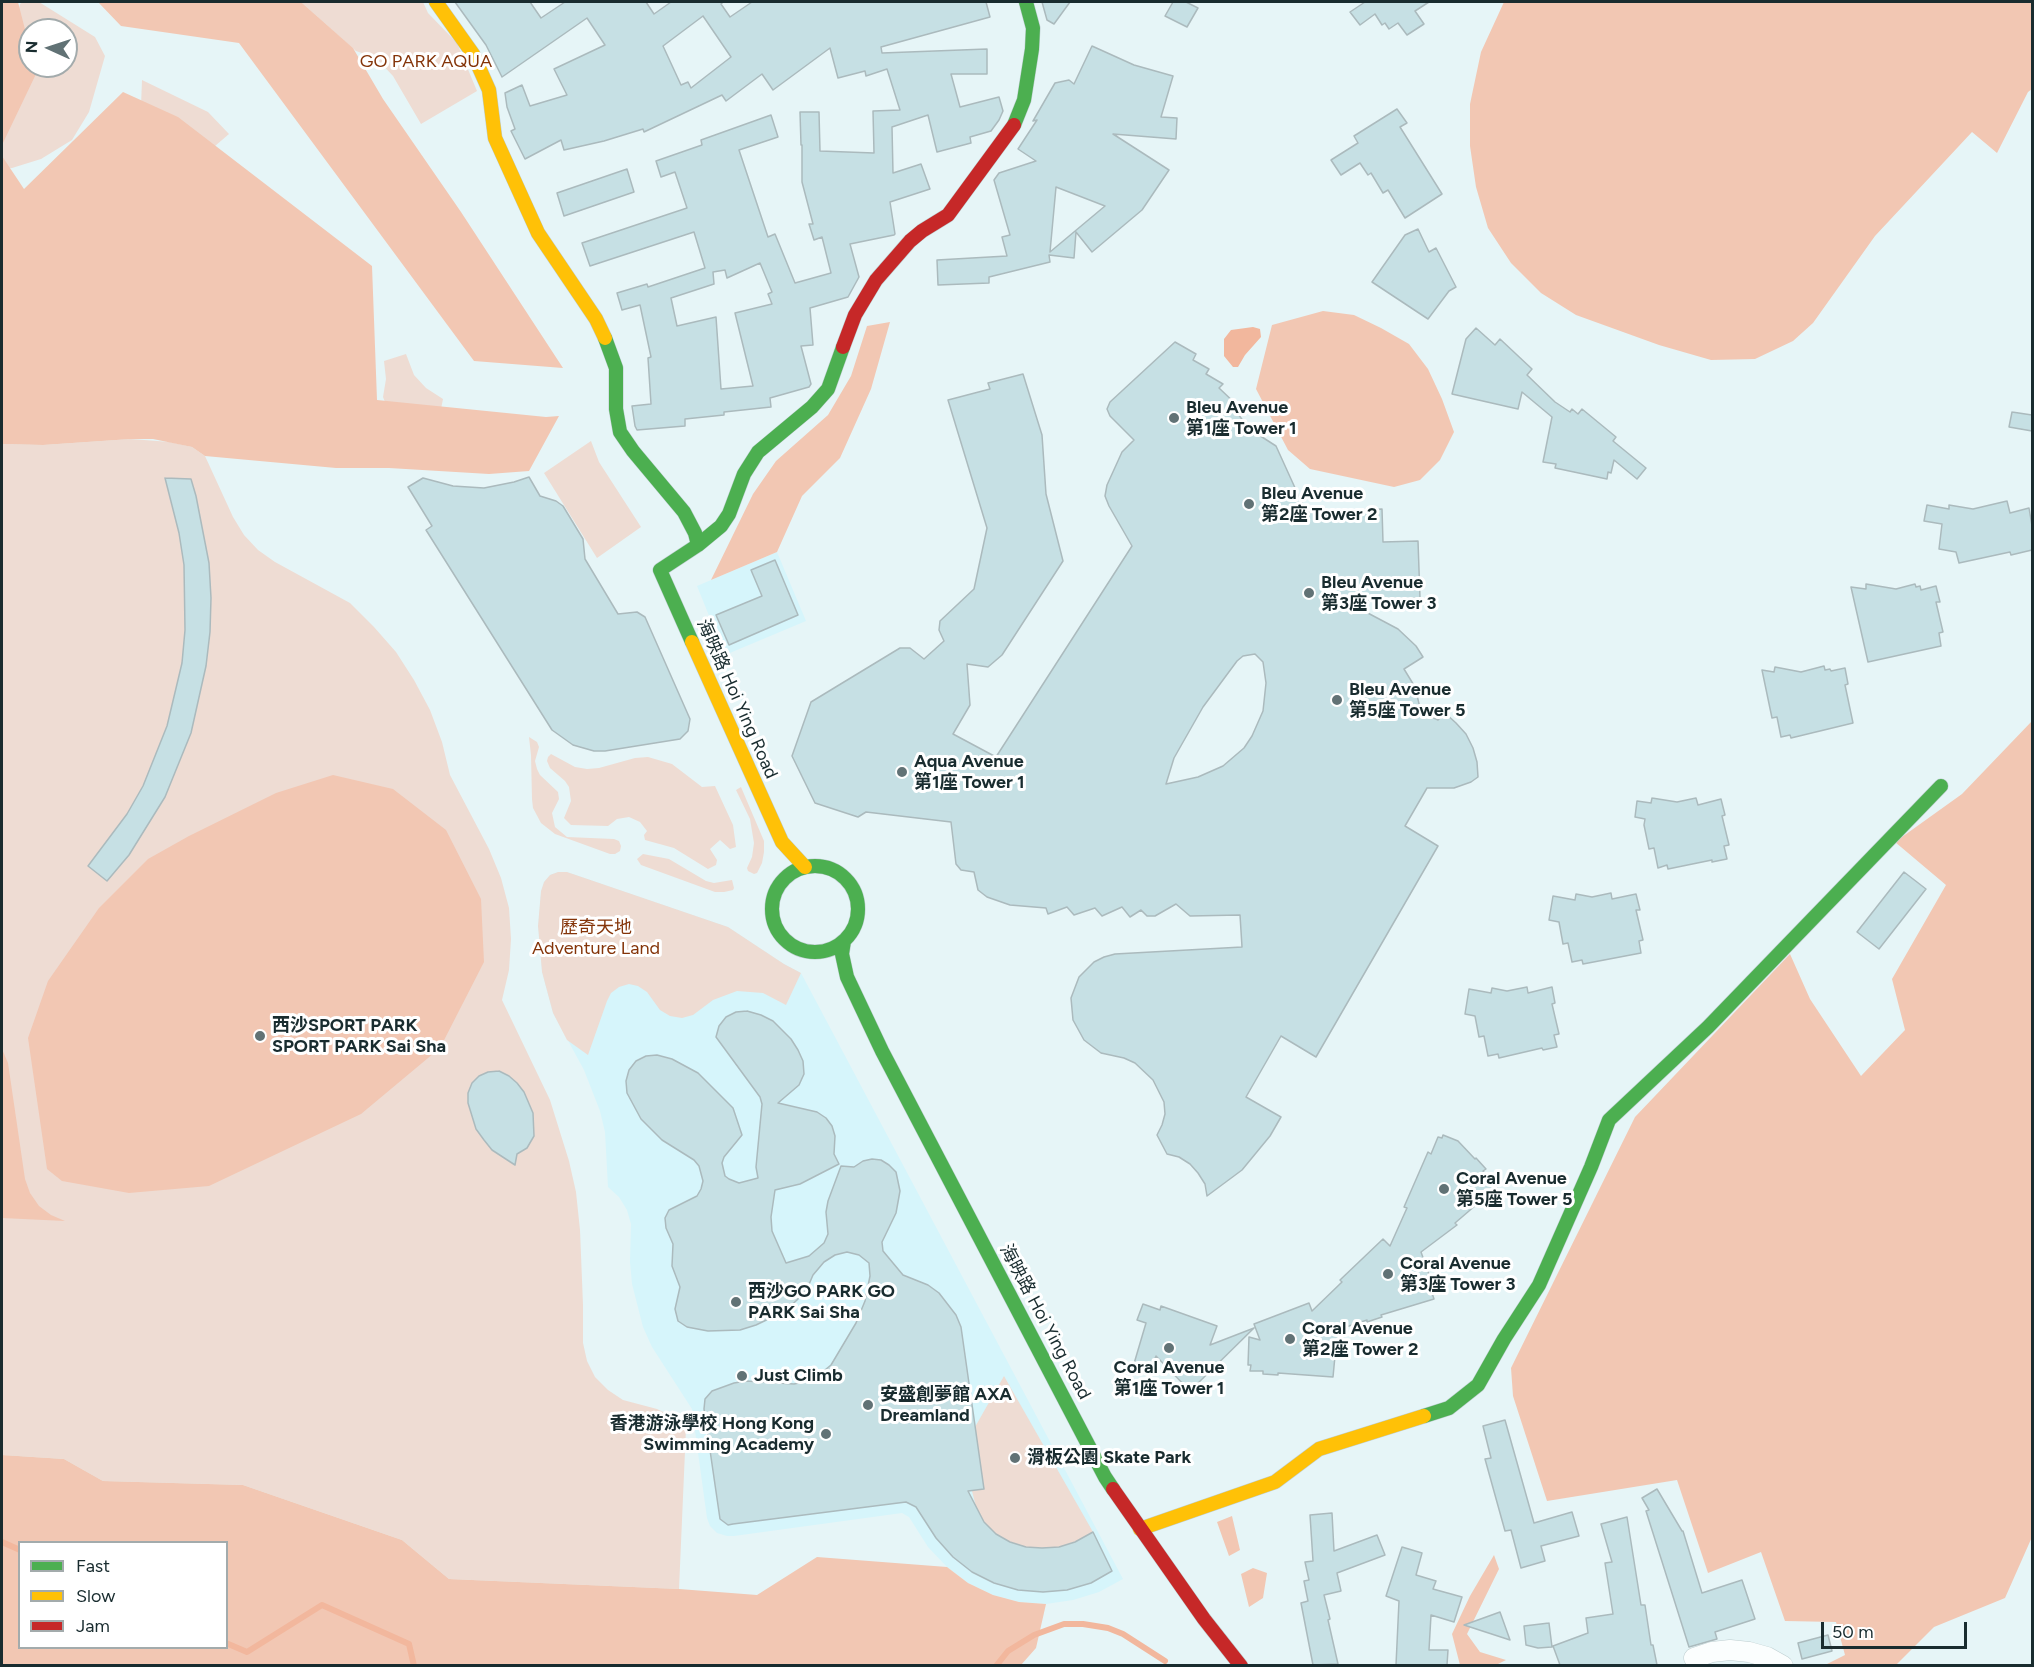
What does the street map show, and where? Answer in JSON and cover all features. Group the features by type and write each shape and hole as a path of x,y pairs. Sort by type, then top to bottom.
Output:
{"street":[{"path":"436,2 473,54 489,90 495,138 538,233 596,319 611,352 616,368 616,409 620,432 684,512 695,533 698,545 725,520 744,474 758,452 812,407 828,389 855,315 876,280 910,241 948,215 1012,128 1024,99 1032,49 1033,28 1026,2"},
{"name":"海映路 Hoi Ying Road","path":"698,545 660,570 782,842 805,867"},
{"path":"1140,1528 1275,1482 1319,1449 1449,1408 1479,1386 1504,1339 1539,1285 1592,1167 1609,1120 1708,1027 1941,786"},
{"name":"海映路 Hoi Ying Road","path":"782,842 780,883 772,905 776,926 783,938 794,946 815,952 847,977"},
{"path":"780,883 791,873 805,867 820,866 842,874 853,887 858,903 858,918 852,931 844,941 832,949 815,952"},
{"name":"海映路 Hoi Ying Road","path":"844,941 842,954 847,977 882,1051 1105,1477 1204,1619 1241,1665"},
{"path":"1694,1658 1712,1652 1730,1650 1767,1657 1783,1665"}],"shaded area":[{"path":"2,2 18,2 22,18 18,18 18,78 34,78 2,145"},
{"path":"98,2 301,2 353,48 383,99 461,212 563,368 474,361 239,43 121,26"},
{"path":"1504,2 2032,2 2032,89 2028,92 1997,153 1972,132 1875,236 1813,323 1793,341 1755,359 1711,360 1659,345 1576,315 1541,293 1511,263 1488,228 1476,187 1470,146 1470,104 1481,52"},
{"path":"123,92 178,117 372,266 377,400 546,417 559,416 529,471 489,474 389,468 336,468 205,456 192,447 153,439 43,445 2,444 2,156 24,189"},
{"path":"1323,311 1354,315 1381,328 1409,344 1428,369 1454,432 1440,460 1420,480 1394,487 1310,469 1288,450 1256,389 1272,325"},
{"path":"890,322 871,389 840,458 802,496 777,552 711,580 753,494 776,461 828,415 851,376 867,326"},
{"path":"1253,327 1260,329 1261,337 1238,367 1233,367 1224,356 1224,339 1231,330"},
{"path":"777,552 806,621 725,655 697,586"},
{"path":"2032,721 2032,1537 2005,1598 1934,1627 1896,1665 1825,1665 1845,1655 1836,1622 1785,1621 1761,1552 1708,1573 1677,1480 1547,1501 1513,1396 1511,1368 1635,1117 1790,954 1810,999 1861,1076 1905,1030 1892,979 1946,885 1895,842 1962,794"},
{"path":"333,775 393,789 446,830 481,899 484,962 440,1048 361,1114 209,1186 129,1193 62,1181 47,1169 28,1038 48,981 99,908 148,859 276,793"},
{"name":"西沙GO PARK GO PARK Sai Sha","path":"567,872 728,927 801,973 1123,1579 1099,1592 1073,1600 1046,1604 1019,1602 993,1595 968,1583 947,1567 928,1547 909,1517 902,1513 734,1536 717,1533 710,1526 692,1409 652,1347 643,1327 632,1284 631,1224 627,1210 619,1197 608,1187 605,1132 600,1111 584,1070 553,1013 542,972 538,926 541,891 550,875"},
{"path":"2,1049 8,1063 25,1179 30,1193 39,1206 65,1221 2,1218"},
{"path":"2,1455 64,1459 103,1481 243,1485 402,1540 449,1579 679,1589 757,1595 817,1557 947,1567 968,1583 993,1595 1019,1602 1046,1604 1036,1648 1021,1665 2,1665"},
{"path":"1232,1516 1240,1550 1229,1556 1217,1522"},
{"path":"1494,1555 1499,1569 1467,1634 1480,1652 1506,1660 1496,1665 1460,1665 1452,1634 1470,1596"},
{"path":"1253,1568 1267,1573 1263,1598 1249,1607 1241,1574"}],"green space":[{"path":"23,2 39,2 65,18 18,18 18,78 78,78 78,26 95,37 105,56 89,112 72,140 41,159 2,169 2,83 20,4"},
{"name":"GO PARK AQUA","path":"301,2 423,2 428,13 457,43 477,91 421,124 393,76 376,58 356,51"},
{"path":"142,80 208,112 229,134 208,152 141,106"},
{"path":"406,354 414,375 426,388 443,399 440,414 387,407 383,397 386,379 384,361"},
{"name":"西沙SPORT PARK SPORT PARK Sai Sha","path":"131,439 170,442 192,447 205,456 233,517 244,535 258,550 275,562 350,603 396,652 430,710 442,742 450,775 489,849 501,878 509,908 511,939 509,970 502,1000 550,1100 569,1161 576,1192 580,1230 583,1343 587,1361 595,1377 608,1390 623,1400 657,1409 673,1417 686,1428 679,1589 449,1579 402,1540 243,1485 103,1481 64,1459 2,1455 2,444 43,445"},
{"path":"591,441 599,462 641,527 597,558 544,473"},
{"path":"529,737 537,742 539,747 535,761 540,775 558,792 559,799 552,813 555,827 567,837 614,839 619,841 620,851 610,854 555,834 541,823 533,808"},
{"path":"551,754 575,767 587,769 648,757 672,764 702,787 715,786 733,825 736,847 730,849 720,840 710,849 717,860 716,865 708,869 674,848 645,840 644,835 647,831 640,822 629,817 617,819 608,826 571,825 564,818 571,801 569,787 550,768 547,761"},
{"path":"741,787 764,841 762,863 757,873 754,874 747,868 752,857 754,843 750,819 736,790"},
{"path":"643,854 669,859 706,881 714,883 732,880 734,888 724,892 715,892 641,865 637,859"},
{"name":"歷奇天地 Adventure Land","path":"567,872 728,927 801,973 786,1005 763,993 737,991 713,1000 693,1015 682,1018 670,1016 660,1010 647,992 638,986 629,984 611,993 588,1055 567,1040 553,1013 542,972 538,926 541,891 550,875"},
{"name":"滑板公園 Skate Park","path":"1004,1376 1093,1532 1075,1542 1059,1547 1042,1548 1026,1547 1010,1542 996,1534 984,1522 976,1507 972,1491 984,1489 975,1427"}],"building":[{"path":"455,2 530,2 541,18 565,2 646,2 654,14 671,2 723,2 721,4 730,17 752,2 986,2 990,17 881,47 882,53 987,49 987,74 951,74 960,107 999,97 1003,111 991,131 970,137 971,143 937,152 928,115 892,127 893,173 921,164 930,189 890,202 894,235 850,244 859,277 848,297 810,308 813,345 801,346 811,384 809,387 770,398 771,407 685,419 685,426 637,430 632,406 651,404 648,358 651,357 640,305 622,310 617,293 647,284 648,287 705,268 694,232 590,266 582,243 687,208 675,172 661,177 656,161 702,145 701,140 771,115 778,137 739,150 768,237 775,234 795,283 831,273 822,237 814,240 809,224 813,224 802,182 800,112 819,112 820,151 874,153 873,111 900,110 887,69 866,76 865,71 838,78 830,48 773,90 762,74 726,101 722,95 644,132 643,129 564,150 561,140 525,159 511,131 515,129 507,107 505,93 522,85 530,106 567,95 554,69 605,45 587,18 502,77 486,45","holes":["703,16 731,57 691,88 688,82 681,85 663,46","760,263 772,292 768,294 772,304 735,313 753,386 721,389 716,317 677,326 671,298 714,284 713,272 725,270 727,278"]},
{"path":"1042,2 1070,2 1054,24 1047,20"},
{"path":"1173,2 1186,2 1198,8 1187,27 1165,16"},
{"path":"1365,2 1429,2 1415,11 1424,24 1407,35 1398,23 1389,29 1385,23 1382,25 1375,14 1360,25 1350,12"},
{"path":"1092,46 1134,65 1173,76 1161,117 1177,118 1176,139 1113,134 1169,170 1142,210 1092,252 1076,232 1074,258 1049,255 1050,262 989,277 989,283 938,285 937,260 1007,256 1002,237 1010,235 994,180 999,173 1036,161 1018,149 1037,120 1033,121 1055,83 1069,80 1074,84","holes":["1056,187 1105,206 1050,252"]},
{"path":"1397,109 1407,123 1400,127 1442,194 1405,218 1388,190 1383,193 1371,173 1368,175 1360,163 1341,175 1331,160 1358,143 1354,136"},
{"path":"627,169 634,192 564,216 557,193"},
{"path":"1418,229 1429,252 1436,248 1456,287 1449,291 1428,319 1372,282 1405,235"},
{"path":"1476,328 1495,345 1500,339 1532,369 1527,375 1555,402 1570,412 1572,409 1578,414 1582,409 1616,437 1613,441 1646,468 1637,479 1614,460 1607,479 1555,468 1556,464 1543,462 1552,417 1522,392 1518,409 1452,394 1466,339"},
{"path":"1175,342 1196,354 1193,360 1209,369 1206,374 1223,384 1219,388 1238,406 1234,408 1248,428 1276,446 1306,512 1382,509 1383,542 1418,541 1420,598 1347,602 1398,629 1416,646 1423,657 1404,669 1415,687 1421,712 1438,720 1445,713 1466,734 1477,762 1478,777 1471,782 1454,788 1427,788 1405,826 1438,846 1316,1057 1281,1036 1246,1097 1281,1117 1270,1136 1242,1170 1207,1196 1205,1184 1198,1173 1179,1157 1167,1154 1157,1135 1165,1114 1164,1102 1153,1080 1135,1063 1101,1053 1084,1040 1073,1020 1071,998 1079,977 1094,962 1104,957 1115,954 1242,947 1240,915 1190,916 1176,904 1155,916 1147,916 1141,910 1130,917 1122,907 1102,916 1095,908 1074,915 1067,907 1048,914 1046,908 1010,905 987,897 978,890 974,872 961,870 956,864 951,822 866,812 858,817 815,803 792,756 811,702 900,648 910,648 924,659 944,641 939,630 940,621 974,589 987,528 948,400 990,389 988,383 1023,374 1042,435 1046,494 1063,561 1002,655 988,667 967,664 970,705 953,734 996,757 1132,546 1105,496 1107,485 1122,452 1134,440 1110,416 1107,409 1110,402","holes":["1255,654 1263,662 1266,683 1263,711 1244,748 1223,766 1198,777 1166,784 1174,758 1203,707 1237,661 1243,656"]},
{"path":"2012,412 2032,415 2032,431 2009,427"},
{"path":"529,477 540,496 563,506 583,539 585,559 618,614 637,612 645,617 690,719 688,731 680,739 594,751 573,745 552,730 426,530 432,526 408,487 423,478 453,486 484,488"},
{"path":"165,478 191,479 196,496 209,563 211,598 206,666 191,733 165,797 129,855 107,881 88,866 127,814 143,786 167,726 182,663 185,630 184,565 179,533"},
{"path":"2007,501 2010,513 2029,508 2032,550 2011,555 2010,552 1959,563 1956,552 1939,549 1942,524 1924,521 1927,505 1949,509 1949,505 1973,509"},
{"path":"775,560 798,615 729,645 716,615 762,596 751,570"},
{"path":"1866,584 1896,589 1915,584 1916,587 1920,586 1921,590 1936,586 1940,602 1936,602 1943,632 1939,633 1941,646 1868,662 1851,587 1866,589"},
{"path":"1824,666 1825,670 1830,669 1831,671 1845,668 1848,684 1845,685 1853,723 1791,738 1790,735 1781,737 1777,717 1772,718 1762,670 1774,672 1775,667 1801,672"},
{"path":"1652,798 1677,802 1696,798 1698,805 1721,799 1725,815 1722,816 1729,845 1724,846 1727,859 1668,869 1667,865 1658,868 1654,848 1649,849 1645,819 1635,817 1637,801 1651,803"},
{"path":"1904,872 1926,889 1879,949 1857,932"},
{"path":"1611,893 1612,899 1636,894 1640,910 1636,910 1643,940 1639,941 1641,953 1583,964 1582,960 1572,962 1568,943 1563,944 1559,922 1549,920 1553,896 1575,900 1576,894 1592,897"},
{"path":"1527,987 1528,993 1552,987 1555,1003 1552,1004 1559,1034 1554,1035 1557,1047 1543,1050 1542,1048 1499,1058 1498,1054 1488,1056 1484,1036 1479,1037 1475,1016 1465,1014 1469,989 1491,993 1492,988 1507,991"},
{"name":"西沙GO PARK GO PARK Sai Sha","path":"747,1011 773,1021 791,1039 803,1061 804,1074 799,1085 778,1103 817,1112 832,1126 835,1136 834,1154 839,1164 800,1184 775,1190 771,1217 772,1231 786,1263 809,1256 824,1243 828,1234 826,1212 828,1201 841,1166 854,1167 863,1161 872,1159 881,1160 889,1165 896,1172 900,1191 896,1213 882,1242 883,1251 903,1275 928,1285 939,1293 956,1315 961,1327 984,1489 968,1491 984,1522 996,1534 1026,1547 1059,1547 1075,1542 1093,1532 1112,1571 1091,1583 1067,1590 1043,1592 1018,1590 994,1583 972,1572 953,1557 936,1538 916,1507 906,1502 728,1525 720,1519 704,1409 705,1399 712,1391 734,1383 746,1381 794,1384 808,1381 820,1374 831,1365 856,1323 865,1301 870,1276 869,1263 859,1255 847,1252 835,1255 824,1262 813,1275 807,1289 785,1311 756,1325 740,1330 708,1331 687,1327 678,1321 675,1309 680,1287 672,1266 673,1244 666,1228 665,1218 669,1210 697,1196 703,1181 699,1166 694,1160 662,1140 641,1119 627,1093 626,1081 629,1070 636,1061 646,1056 657,1055 672,1059 698,1073 733,1108 742,1135 724,1157 722,1163 725,1176 739,1183 758,1178 756,1167 762,1104 760,1097 716,1037 719,1026 726,1017 736,1012"},
{"path":"499,1071 517,1083 524,1092 533,1113 534,1136 527,1148 517,1154 515,1165 492,1150 484,1140 476,1129 468,1103 468,1093 472,1083 479,1076 488,1072"},
{"path":"1443,1135 1458,1141 1476,1158 1486,1169 1483,1171 1497,1187 1455,1223 1457,1225 1421,1252 1430,1277 1427,1278 1434,1299 1340,1329 1338,1356 1335,1356 1333,1377 1263,1374 1263,1371 1250,1371 1251,1365 1248,1365 1249,1337 1260,1340 1254,1324 1309,1303 1312,1311 1342,1282 1340,1280 1383,1239 1390,1246 1428,1152 1431,1154 1438,1137 1442,1138"},
{"name":"Coral Avenue 第1座 Tower 1","path":"1143,1304 1160,1310 1161,1306 1217,1326 1210,1345 1254,1328 1190,1391 1156,1356 1149,1373 1133,1367 1146,1323 1137,1320"},
{"path":"1505,1420 1534,1523 1572,1512 1579,1536 1541,1546 1545,1561 1521,1568 1511,1530 1505,1531 1485,1459 1491,1458 1483,1426"},
{"path":"1657,1489 1683,1531 1702,1593 1742,1580 1755,1619 1715,1632 1717,1639 1689,1647 1646,1511 1649,1510 1642,1498"},
{"path":"1332,1513 1334,1551 1377,1535 1385,1555 1337,1573 1341,1591 1324,1595 1338,1664 1313,1665 1301,1603 1308,1601 1304,1581 1309,1580 1305,1562 1313,1561 1310,1515"},
{"path":"1627,1517 1641,1605 1645,1605 1651,1645 1653,1645 1657,1665 1560,1665 1553,1646 1588,1633 1586,1618 1613,1614 1605,1563 1612,1562 1601,1524"},
{"path":"1402,1547 1422,1553 1416,1575 1436,1581 1433,1589 1462,1597 1454,1622 1431,1615 1429,1650 1448,1650 1447,1665 1396,1665 1399,1601 1386,1596"},
{"path":"1500,1612 1510,1640 1464,1625"},
{"path":"1549,1623 1552,1647 1538,1648 1526,1645 1524,1626"},
{"path":"1828,1635 1832,1651 1802,1659 1798,1643"}],"waterway":[{"path":"2,1542 18,1549"},
{"path":"228,1644 247,1652 322,1605 409,1644 414,1666"},
{"path":"996,1666 1008,1651 1034,1635 1064,1624 1108,1628 1123,1634 1165,1661"}],"traffic: fast":[{"path":"1014,125 1024,100 1032,49 1033,28 1026,2"},
{"path":"605,338 616,368 616,409 620,432 684,512 695,533 698,545"},
{"path":"692,642 660,570 698,545 721,526 729,514 744,474 758,452 812,407 828,389 843,347"},
{"path":"1424,1416 1449,1408 1478,1385 1539,1285 1609,1120 1708,1027 1941,786"},
{"path":"815,866 832,869 846,878 855,892 858,909 855,926 846,940 832,949 815,952 798,949 784,940 775,926 772,909 775,892 784,878 798,869 815,866"},
{"path":"844,941 842,954 847,977 882,1051 1113,1489"}],"traffic: slow":[{"path":"436,2 473,54 489,90 495,138 538,233 596,319 605,338"},
{"path":"692,642 782,842 805,867"},
{"path":"1140,1529 1275,1482 1319,1449 1424,1416"}],"traffic: jam":[{"path":"843,347 855,315 876,280 910,241 948,215 1014,125"},
{"path":"1113,1489 1204,1619 1241,1666"}],"place":[{"name":"Bleu Avenue 第1座 Tower 1","path":"1174,418"},
{"name":"Bleu Avenue 第2座 Tower 2","path":"1249,504"},
{"name":"Bleu Avenue 第3座 Tower 3","path":"1309,593"},
{"name":"Bleu Avenue 第5座 Tower 5","path":"1337,700"},
{"name":"Aqua Avenue 第1座 Tower 1","path":"902,772"},
{"name":"西沙SPORT PARK SPORT PARK Sai Sha","path":"260,1036"},
{"name":"Coral Avenue 第5座 Tower 5","path":"1444,1189"},
{"name":"Coral Avenue 第3座 Tower 3","path":"1388,1274"},
{"name":"西沙GO PARK GO PARK Sai Sha","path":"736,1302"},
{"name":"Coral Avenue 第2座 Tower 2","path":"1290,1339"},
{"name":"Coral Avenue 第1座 Tower 1","path":"1169,1348"},
{"name":"Just Climb","path":"742,1376"},
{"name":"安盛創夢館 AXA Dreamland","path":"868,1405"},
{"name":"香港游泳學校 Hong Kong Swimming Academy","path":"826,1434"},
{"name":"滑板公園 Skate Park","path":"1015,1458"}]}
